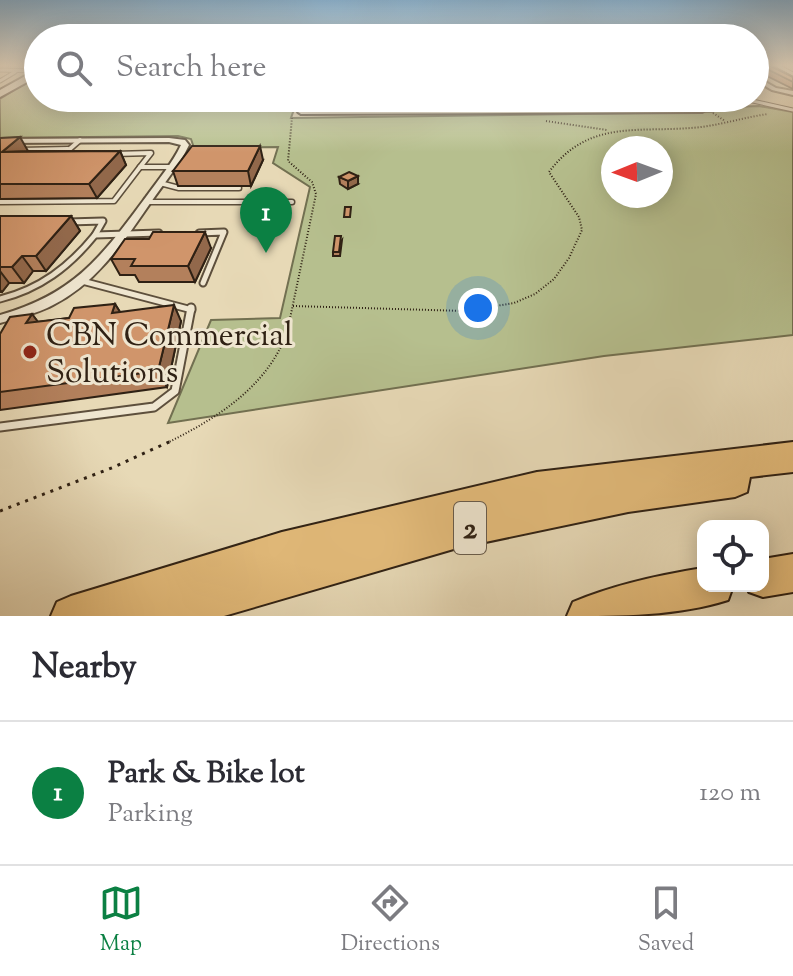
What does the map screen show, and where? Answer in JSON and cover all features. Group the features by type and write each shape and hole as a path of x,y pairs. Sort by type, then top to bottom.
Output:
{"highway":[{"path":"71,616 282,551 537,488 793,457"},
{"name":"2","path":"154,616 457,530 628,495 793,473"},
{"path":"769,577 793,573"},
{"path":"587,616 669,593 697,589"}],"street":[{"path":"0,141 80,140 184,150 126,234 69,293 21,320 0,319"}],"lane":[{"path":"769,105 793,110"},
{"path":"78,154 64,154 80,140"},
{"path":"14,150 70,149"},
{"path":"0,202 114,201 151,153 107,154"},
{"path":"140,167 171,167"},
{"path":"160,183 179,188 239,188"},
{"path":"147,202 292,202"},
{"path":"0,299 51,279 81,253 103,221 59,222"},
{"path":"184,233 224,232 203,283"},
{"path":"95,235 171,233"},
{"path":"0,427 154,407 175,391 192,308 82,281"}],"path":[{"path":"0,511 163,447 245,392 271,366 281,349 293,306 316,194 312,182 288,161 292,112"},
{"path":"706,112 726,121"},
{"path":"599,127 608,130 700,127 773,113"},
{"path":"293,306 345,311 473,312 502,307 536,292 560,272 582,228 572,208 553,186 551,169 579,142 608,130"}],"green space":[{"path":"7,95 24,95 24,112 293,112 291,118 769,112 769,108 793,112 793,335 604,356 168,423 211,320 280,318 310,187 273,163 278,147 194,148 191,139 178,136 0,138 0,99"}],"building":[{"path":"20,137 2,152 120,151 89,184 0,184 0,138"},
{"path":"192,146 260,146 248,171 173,171"},
{"path":"349,172 358,176 348,181 339,177"},
{"path":"345,207 351,207 350,217 344,217"},
{"path":"0,216 71,216 36,256 22,256 12,267 0,267"},
{"path":"153,232 205,232 188,266 131,266 135,259 111,259 125,239 149,239"},
{"path":"335,236 341,236 339,252 333,252"},
{"path":"115,304 112,313 174,305 158,371 0,392 0,334 10,317 32,314 26,323 69,318 74,308"}],"place":[{"name":"Park & Bike lot","path":"266,253"},
{"name":"CBN Commercial Solutions","path":"30,352"}]}
